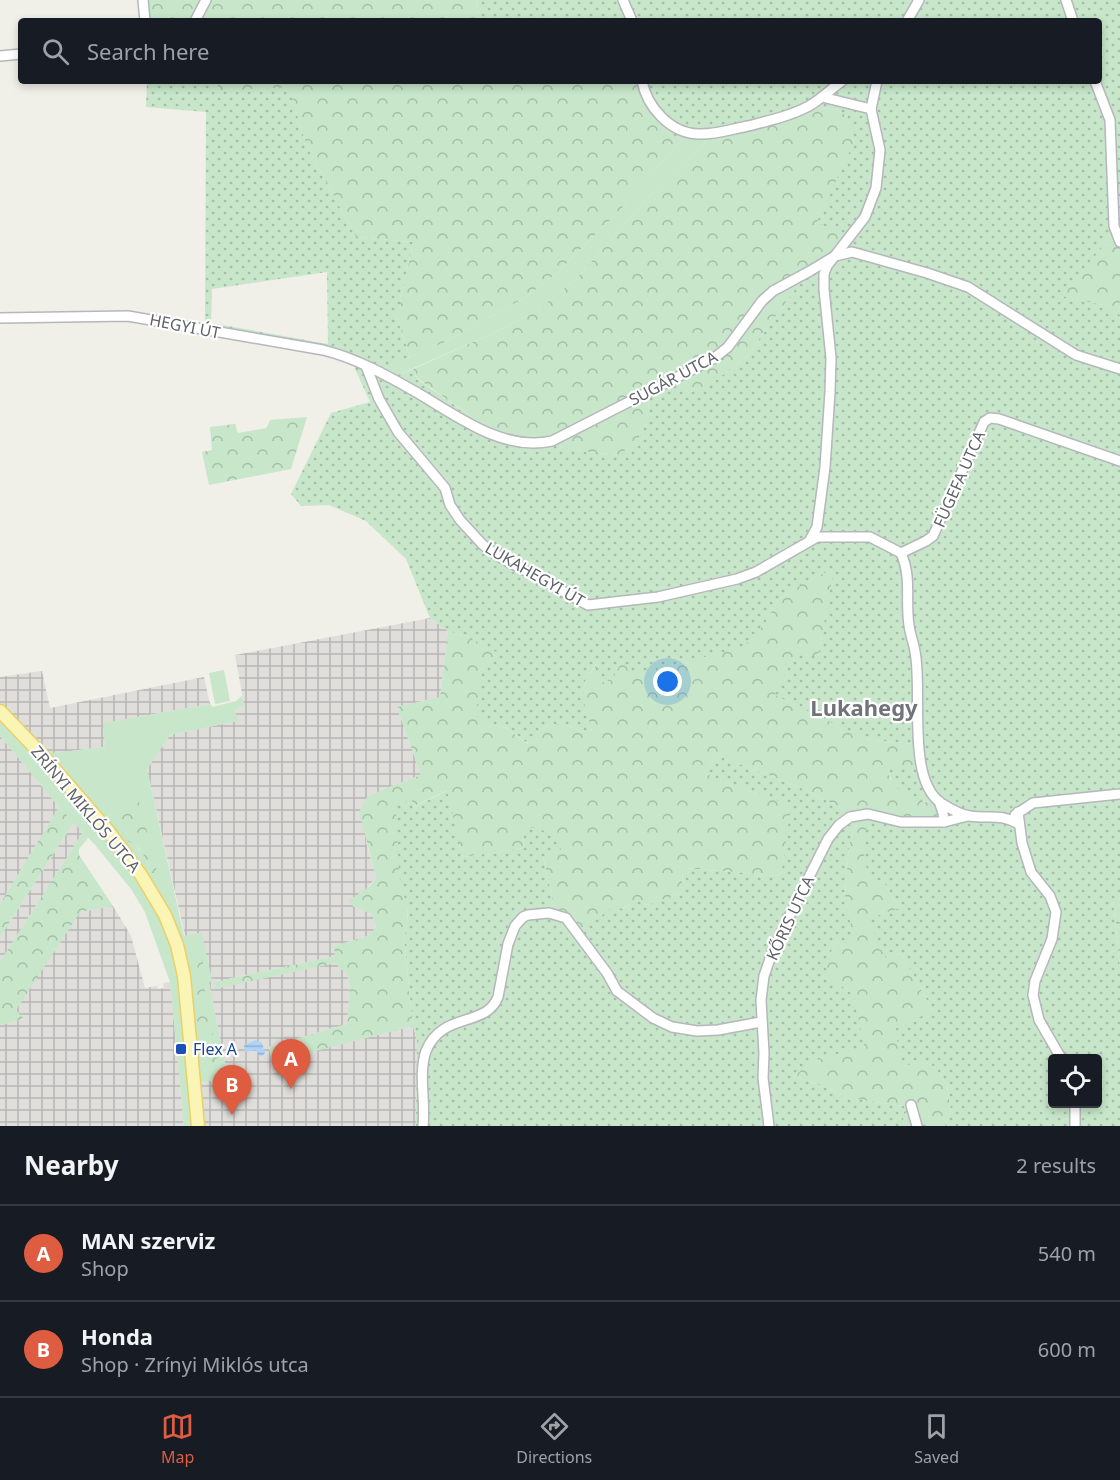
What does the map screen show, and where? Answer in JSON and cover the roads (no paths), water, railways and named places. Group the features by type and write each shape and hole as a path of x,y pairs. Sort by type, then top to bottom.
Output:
{"main road":[{"name":"ZRÍNYI MIKLÓS UTCA","path":"0,711 44,757 109,832 141,875 165,915 177,945 184,976 198,1126"}],"street":[{"path":"143,0 145,18"},
{"path":"197,18 206,0"},
{"path":"622,0 631,18"},
{"path":"909,18 919,0"},
{"path":"1066,0 1072,18"},
{"path":"0,56 18,54"},
{"path":"643,84 649,101 662,118 679,130 696,134 717,133 772,121 808,106 838,84"},
{"path":"810,540 817,527 825,467 830,392 831,358 824,274 865,217 876,188 880,150 871,109 875,84"},
{"path":"1096,84 1110,120 1114,225 1120,242"},
{"path":"822,97 871,109"},
{"path":"835,256 852,252 874,257 968,287 1076,355 1120,369"},
{"name":"SUGÁR UTCA","path":"366,366 486,432 522,442 552,441 713,359 728,347 772,291 810,272 835,256"},
{"name":"HEGYI ÚT","path":"0,318 135,317 323,350 366,366"},
{"name":"LUKAHEGYI ÚT","path":"366,366 379,399 398,432 445,488 450,505 483,546 588,606 658,597 737,579 756,572 810,540 826,537 870,537 901,553"},
{"name":"FÜGEFA UTCA","path":"901,553 933,536 984,422 990,418 999,419 1120,461"},
{"path":"817,527 826,537"},
{"path":"901,553 908,571 909,625 915,651 920,763 929,788 939,801 944,822 968,816 1008,817 1033,803 1120,794"},
{"path":"939,801 968,816"},
{"path":"1018,812 1022,843 1031,872 1050,896 1056,912 1052,939 1035,981 1033,995 1039,1020 1058,1054"},
{"name":"KŐRIS UTCA","path":"769,1126 763,1078 764,1053 761,1022 764,975 774,947 823,848 839,825 850,817 868,814 902,822 944,822"},
{"path":"1008,817 1019,824"},
{"path":"423,1126 423,1063 430,1043 446,1026 483,1014 494,1005 498,997 513,931 519,920 528,915 549,913 566,918 607,973 617,991 663,1023 681,1029 704,1031 761,1022"},
{"path":"910,1106 917,1126"},
{"path":"1075,1108 1075,1126"}],"water":[{"path":"256,1040 262,1043 265,1053 262,1056 258,1055 256,1050 245,1052 244,1045"}],"place":[{"name":"Flex A","path":"181,1049"},
{"name":"MAN szerviz","path":"291,1089"},
{"name":"Honda","path":"232,1115"}],"district":[{"name":"Lukahegy","path":"864,708"}]}
